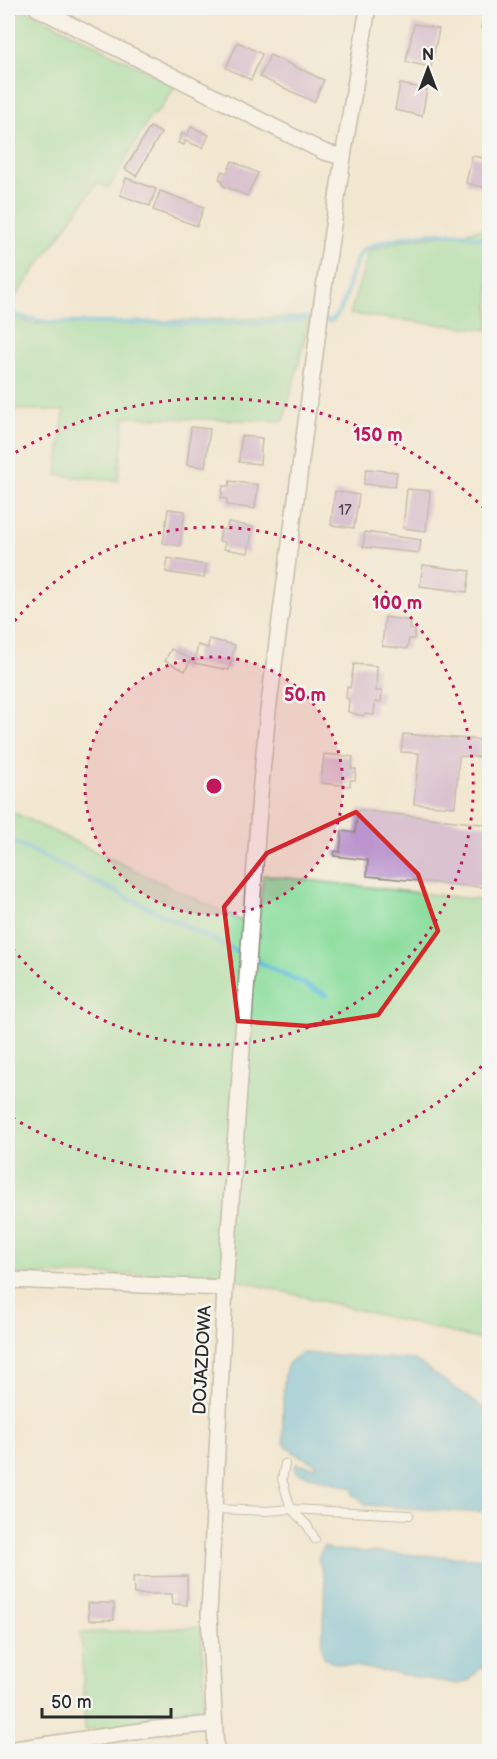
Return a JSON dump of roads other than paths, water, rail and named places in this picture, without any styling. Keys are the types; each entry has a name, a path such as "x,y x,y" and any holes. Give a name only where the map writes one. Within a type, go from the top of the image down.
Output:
{"street":[{"path":"37,8 324,152 343,157"},
{"name":"DOJAZDOWA","path":"216,1752 209,1614 225,1288 268,711 322,301 368,8"},
{"path":"8,1280 225,1288"},
{"path":"8,1750 155,1729 214,1724"}],"lane":[{"path":"285,1464 282,1479 291,1509 307,1525 315,1539"},
{"path":"214,1509 267,1511 291,1509 409,1515"}],"water":[{"path":"302,1353 415,1360 489,1412 490,1509 467,1512 367,1505 353,1494 353,1488 295,1472 296,1464 315,1467 316,1464 291,1450 285,1444 284,1439 283,1408 286,1369 292,1360"},
{"path":"324,1546 332,1550 489,1559 489,1672 482,1666 468,1682 457,1684 331,1662 324,1657 322,1650 325,1579 318,1558"}],"waterway":[{"path":"8,312 15,316 51,323 263,323 302,318 331,321 342,307 360,254 368,248 398,239 438,233 451,233 490,241"},
{"path":"8,839 326,995"}]}
